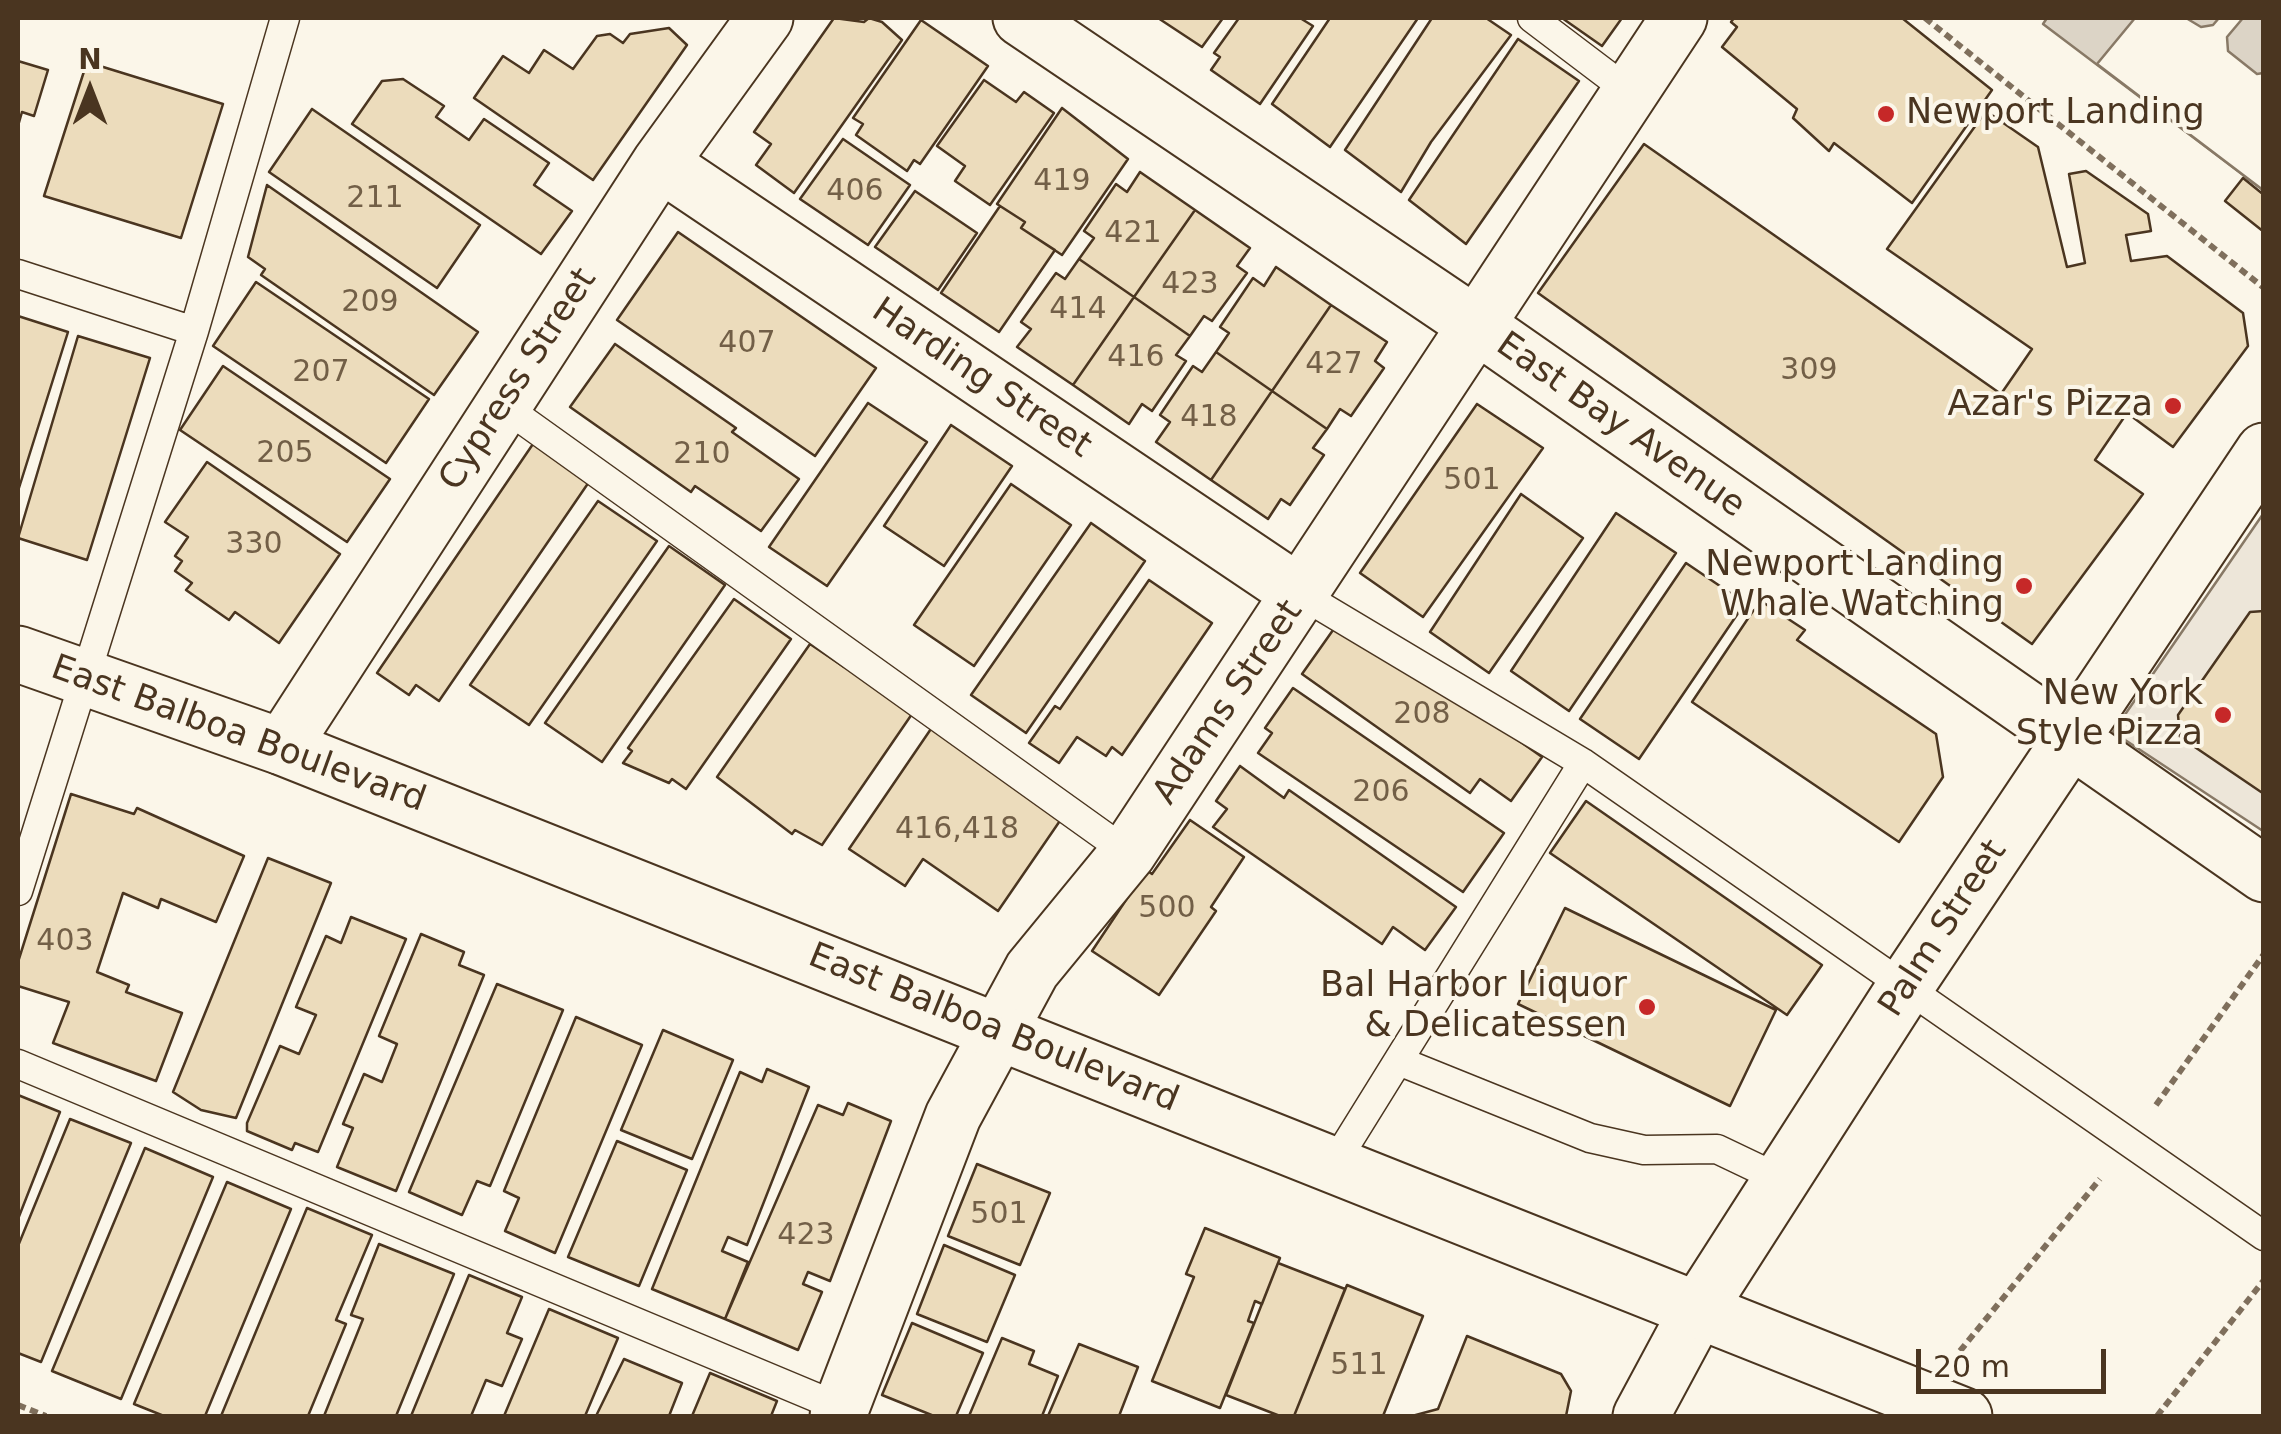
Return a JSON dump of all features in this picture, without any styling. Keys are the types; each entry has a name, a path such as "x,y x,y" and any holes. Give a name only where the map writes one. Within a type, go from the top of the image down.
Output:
{"street":[{"name":"Cypress Street","path":"282,748 660,163 765,18"},
{"name":"East Bay Avenue","path":"1022,18 1479,327 2066,740 2264,874"},
{"name":"Adams Street","path":"847,1414 953,1116 1032,970 1128,853 1479,327 1679,18"},
{"name":"Harding Street","path":"660,163 1302,594"},
{"name":"Palm Street","path":"1641,1416 1699,1308 1903,990 2066,740 2264,451"},
{"name":"East Balboa Boulevard","path":"18,654 282,748 1964,1416"}],"lane":[{"path":"18,891 194,331 285,18"},
{"path":"1532,18 1631,92"},
{"path":"18,274 194,331"},
{"path":"502,405 1128,853"},
{"path":"1302,594 1583,763 1903,990 2264,1236"},
{"path":"1334,1164 1583,763"},
{"path":"1399,1060 1590,1138 1644,1150 1717,1149 1782,1180"},
{"path":"18,1064 847,1414"}],"path":[{"path":"1925,18 2264,288"},
{"path":"2157,1416 2264,1280"},
{"path":"18,1406 46,1416"}],"shaded area":[{"path":"2047,18 2263,18 2263,190 2043,24"},
{"path":"2263,514 2263,831 2113,732"}],"pier":[{"path":"2135,18 2186,18 2201,27 2213,25 2219,18 2243,18 2227,37 2228,51 2257,74 2263,73 2263,190 2097,64"}],"building":[{"path":"834,18 882,22 902,40 794,193 756,165 771,144 754,132"},
{"path":"1158,18 1223,18 1202,47"},
{"path":"1239,18 1300,18 1313,26 1260,104 1211,70 1220,57 1214,53"},
{"path":"1330,18 1418,18 1330,147 1272,104"},
{"path":"1432,18 1486,18 1511,35 1431,142 1401,192 1345,150"},
{"path":"1562,18 1622,18 1602,46"},
{"name":"Newport Landing","path":"1734,18 1902,18 1992,90 1912,203 1834,143 1829,151 1793,118 1797,109 1722,47 1737,27 1731,22"},
{"path":"921,20 988,66 920,164 914,160 907,171 856,135 863,124 853,118"},
{"path":"669,28 687,45 593,180 474,98 503,56 529,73 544,50 573,69 597,36 610,34 623,43 630,34"},
{"path":"1518,39 1579,81 1466,244 1409,200"},
{"path":"18,61 48,70 34,116 22,112 18,126"},
{"path":"87,62 223,104 181,238 44,196"},
{"path":"403,79 444,106 436,117 469,140 484,119 549,163 534,185 572,211 541,254 352,124 382,81"},
{"path":"984,80 1016,102 1024,92 1054,113 990,205 955,181 965,166 937,146"},
{"path":"1062,108 1128,159 1062,255 1021,228 1025,222 997,204"},
{"path":"312,109 480,225 437,288 269,172"},
{"path":"1986,111 2038,147 2067,267 2085,263 2069,174 2086,171 2148,214 2151,231 2126,235 2131,261 2167,256 2243,313 2248,346 2173,447 2127,413 2095,460 2143,494 2032,644 1538,293 1644,144 2001,394 2032,349 1887,249"},
{"path":"843,139 910,185 868,245 800,199"},
{"path":"1140,172 1195,210 1134,297 1079,259 1094,238 1084,231 1116,184 1127,192"},
{"path":"2243,178 2264,195 2264,232 2225,201"},
{"path":"267,185 478,332 434,395 261,275 265,269 248,257"},
{"path":"915,191 977,233 938,290 875,247"},
{"path":"1000,206 1025,222 1021,228 1055,250 999,332 941,293"},
{"path":"1195,210 1250,248 1237,266 1247,273 1212,321 1204,316 1190,336 1134,297"},
{"path":"678,232 876,368 815,456 617,320"},
{"path":"1079,259 1134,297 1073,385 1017,347 1031,329 1021,322 1056,273 1065,279"},
{"path":"1276,267 1331,305 1272,391 1216,352 1229,333 1220,327 1253,278 1264,286"},
{"path":"256,282 429,399 386,463 213,346"},
{"path":"1134,297 1190,336 1176,355 1186,361 1152,411 1142,404 1129,424 1073,385"},
{"path":"1331,305 1387,342 1375,361 1384,368 1351,416 1340,409 1327,429 1272,391"},
{"path":"18,316 68,332 18,491"},
{"path":"78,336 150,358 87,560 18,538"},
{"path":"615,344 736,428 732,432 799,479 761,531 695,486 691,492 570,407"},
{"path":"1216,352 1272,391 1211,480 1156,442 1170,422 1160,415 1193,366 1202,372"},
{"path":"223,366 390,479 347,542 180,430"},
{"path":"1272,391 1327,429 1313,448 1324,455 1290,505 1281,499 1268,519 1211,480"},
{"path":"868,403 927,442 827,586 769,547"},
{"path":"1477,404 1543,448 1423,617 1360,573"},
{"path":"951,425 1012,466 944,566 884,526"},
{"path":"535,441 591,479 439,701 416,685 409,695 377,673"},
{"path":"207,462 340,554 279,643 235,612 229,620 186,590 192,583 175,571 182,561 175,556 188,537 165,522"},
{"path":"1011,484 1071,525 974,666 914,625"},
{"path":"1521,494 1583,538 1489,673 1430,632"},
{"path":"598,501 657,541 529,725 470,685"},
{"path":"1616,513 1676,553 1569,711 1511,671"},
{"path":"1091,523 1145,561 1026,733 971,695"},
{"path":"669,546 725,585 602,762 545,723"},
{"path":"1686,563 1745,603 1639,759 1580,719"},
{"path":"1149,580 1212,623 1122,755 1112,747 1106,756 1077,737 1059,763 1029,743 1055,706 1060,709"},
{"path":"734,599 791,639 686,789 672,779 669,783 623,763 632,751 628,748"},
{"path":"1764,603 1805,630 1797,640 1936,734 1943,777 1899,842 1692,702 1753,611"},
{"path":"2264,611 2264,794 2180,737 2178,715 2250,612"},
{"path":"1338,623 1376,640 1542,757 1511,801 1480,779 1470,793 1302,674"},
{"path":"810,644 844,667 846,662 912,714 822,845 795,830 792,834 717,777"},
{"path":"1293,688 1504,833 1463,892 1258,753 1272,733 1265,728"},
{"path":"935,723 1066,812 998,911 923,859 905,886 849,849"},
{"path":"1240,766 1284,798 1289,790 1456,907 1425,950 1393,927 1382,944 1213,827 1227,809 1216,801"},
{"path":"71,794 134,814 137,808 244,856 216,922 161,899 158,908 123,893 97,972 129,985 126,992 182,1013 156,1081 53,1043 69,1002 18,986 18,962"},
{"path":"1586,801 1822,965 1787,1015 1550,853"},
{"path":"1190,820 1244,857 1211,907 1216,911 1159,995 1092,951 1146,870 1152,874"},
{"path":"268,858 331,883 236,1118 201,1110 173,1092"},
{"name":"Bal Harbor Liquor & Delicatessen","path":"1565,908 1776,1010 1730,1106 1518,1004"},
{"path":"351,917 406,939 318,1152 295,1143 292,1150 247,1131 247,1123 280,1046 299,1054 316,1015 296,1007 326,936 341,943"},
{"path":"421,934 464,952 459,965 484,975 396,1191 337,1167 353,1128 343,1124 364,1074 382,1082 397,1044 379,1036"},
{"path":"497,984 563,1010 490,1186 477,1181 462,1215 409,1192"},
{"path":"576,1017 642,1045 555,1253 505,1231 519,1198 504,1191"},
{"path":"663,1030 733,1060 692,1159 621,1130"},
{"path":"767,1069 809,1087 747,1245 728,1237 722,1251 748,1262 725,1319 652,1289 740,1072 762,1082"},
{"path":"18,1095 60,1112 18,1219"},
{"path":"848,1103 891,1121 830,1281 808,1272 803,1284 822,1292 798,1350 725,1319 818,1105 843,1115"},
{"path":"70,1119 131,1143 41,1362 18,1353 18,1246"},
{"path":"617,1141 687,1170 639,1286 568,1257"},
{"path":"145,1148 213,1177 121,1399 52,1371"},
{"path":"977,1164 1050,1193 1020,1265 948,1236"},
{"path":"227,1182 291,1209 205,1416 164,1416 134,1404"},
{"path":"307,1208 372,1235 336,1320 346,1324 308,1416 221,1416"},
{"path":"1205,1228 1280,1258 1262,1304 1255,1301 1248,1321 1254,1323 1220,1408 1152,1381 1194,1277 1186,1274"},
{"path":"379,1244 454,1274 396,1416 324,1416 363,1319 351,1315"},
{"path":"944,1245 1015,1275 987,1342 917,1314"},
{"path":"1278,1263 1345,1289 1294,1416 1280,1416 1226,1395"},
{"path":"469,1275 522,1297 507,1333 522,1339 502,1386 486,1380 471,1416 411,1416"},
{"path":"1347,1285 1423,1316 1383,1416 1294,1416"},
{"path":"549,1309 618,1338 585,1416 504,1416"},
{"path":"912,1323 983,1353 956,1416 934,1416 882,1395"},
{"path":"1467,1336 1561,1374 1571,1391 1566,1416 1412,1416 1438,1409"},
{"path":"1002,1338 1034,1351 1029,1364 1058,1376 1042,1416 969,1416"},
{"path":"1079,1344 1138,1367 1119,1416 1048,1416"},
{"path":"624,1359 682,1383 669,1416 596,1416"},
{"path":"710,1373 777,1401 771,1416 692,1416"}],"place":[{"name":"Newport Landing","path":"1886,114"},
{"name":"Azar's Pizza","path":"2173,406"},
{"name":"Newport Landing Whale Watching","path":"2024,586"},
{"name":"New York Style Pizza","path":"2223,715"},
{"name":"Bal Harbor Liquor & Delicatessen","path":"1647,1007"}]}
